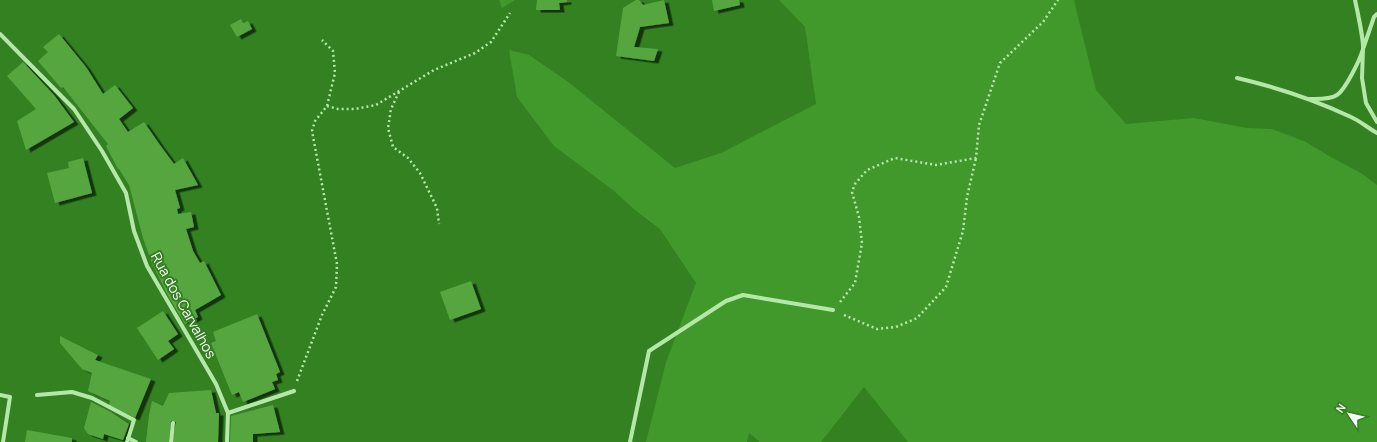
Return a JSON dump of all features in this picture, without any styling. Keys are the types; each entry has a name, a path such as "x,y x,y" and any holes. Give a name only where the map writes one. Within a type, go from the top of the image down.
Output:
{"street":[{"path":"1355,0 1363,48 1362,78 1366,103 1377,122"},
{"path":"1306,99 1336,96 1343,89 1352,74 1374,18 1377,14"},
{"name":"Rua dos Carvalhos","path":"0,34 74,109 102,151 126,193 134,231 147,266 216,384 228,413"},
{"path":"1238,78 1272,86 1306,99 1351,117 1377,133"},
{"path":"630,442 649,350 726,301 743,296 833,310"},
{"path":"227,442 228,413 294,391"},
{"path":"37,395 72,392 92,398 134,420 128,440 136,442"},
{"path":"0,395 10,396 3,442"},
{"path":"171,442 173,423"}],"path":[{"path":"976,158 936,165 895,158 867,170 855,184 852,192 860,217 862,243 855,283 833,310 854,321 877,329 896,327 917,318 946,287 964,231 968,197 976,158 980,126 1000,63 1043,22 1058,0"},
{"path":"327,106 338,109 355,109 376,105 434,70 475,53 491,42 510,13"},
{"path":"294,391 320,322 336,287 337,264 312,131 315,121 327,106 336,73 333,51 322,40"},
{"path":"399,91 390,110 388,128 393,147 408,158 420,174 437,208 439,224"}],"green space":[{"path":"499,0 515,0 502,8"},
{"path":"779,0 1074,0 1096,90 1126,124 1194,118 1247,128 1272,129 1306,142 1361,173 1377,185 1377,442 908,442 864,387 821,442 760,442 749,433 747,442 646,442 666,362 696,283 660,229 636,211 614,191 554,146 517,97 509,50 529,55 567,81 675,168 721,153 816,104 805,27"}],"building":[{"path":"537,0 567,0 567,2 559,3 560,10 536,10"},
{"path":"636,0 639,0 643,5 664,0 669,23 640,27 634,47 658,49 654,61 616,56 623,8"},
{"path":"712,0 739,0 740,5 714,11"},
{"path":"241,19 243,23 248,21 252,29 237,37 230,25"},
{"path":"59,34 86,67 103,94 115,85 133,108 119,119 128,132 144,122 174,164 183,158 198,185 175,190 180,208 177,209 178,214 191,212 194,227 186,229 193,251 200,263 204,261 221,295 195,310 198,317 185,324 167,294 151,261 143,238 129,185 118,169 106,146 108,144 63,87 61,88 38,61 48,52 43,47"},
{"path":"23,62 54,95 74,122 26,150 17,121 36,109 7,76"},
{"path":"83,158 92,193 55,203 47,173 69,168 68,162"},
{"path":"471,281 481,309 450,320 440,292"},
{"path":"163,311 178,334 168,341 174,349 158,360 137,328"},
{"path":"257,314 280,372 276,374 278,380 272,382 275,389 243,402 239,392 232,395 211,343 216,341 213,332"},
{"path":"60,336 98,355 95,360 151,379 135,418 109,405 110,401 88,391 92,373 82,369 60,343"},
{"path":"211,390 216,413 219,413 218,442 172,442 176,422 171,421 169,442 146,442 152,401 163,406 169,393"},
{"path":"91,402 111,412 129,424 123,440 104,434 103,439 88,434 84,428"},
{"path":"273,405 280,432 253,434 253,442 230,442 231,416"},
{"path":"27,430 72,438 72,442 25,442"}]}
